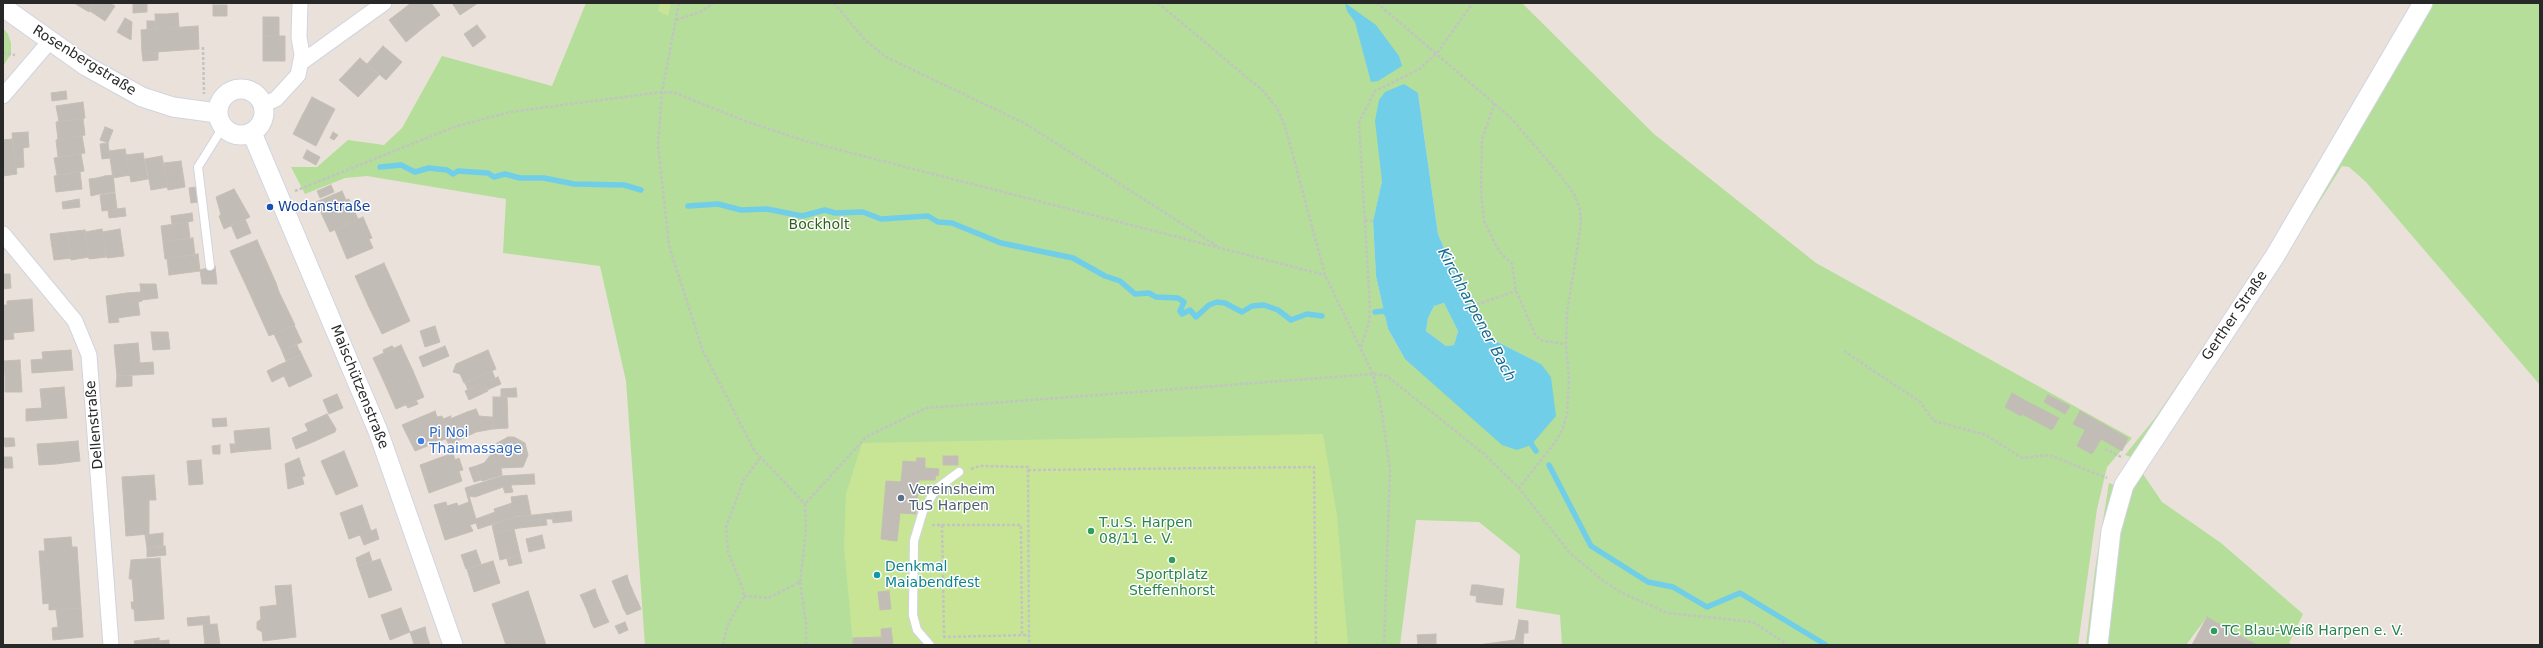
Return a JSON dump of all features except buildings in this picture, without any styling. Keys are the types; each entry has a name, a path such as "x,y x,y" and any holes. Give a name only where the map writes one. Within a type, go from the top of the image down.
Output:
{"street":[{"path":"263,106 276,99 288,89 298,75 302,62 300,3"},
{"path":"302,62 384,3"},
{"name":"Gerther Straße","path":"2098,645 2112,532 2124,485 2275,256 2423,3"},
{"name":"Rosenbergstraße","path":"3,7 86,66 142,97 173,107 215,117"},
{"path":"3,96 50,41"},
{"path":"240,89 254,94 263,106 262,121 252,133 236,135 215,117 221,99 226,94 240,89"},
{"name":"Maischützenstraße","path":"252,133 378,430 453,645"},
{"name":"Dellenstraße","path":"3,234 72,316 89,355 110,645"}],"lane":[{"path":"210,266 198,167 215,117"},
{"path":"930,645 917,630 913,615 912,561 918,525 923,511 936,489 958,472"}],"path":[{"path":"679,3 662,92 658,144 669,246 703,351 754,450 805,504 806,531 800,582 806,623 806,645"},
{"path":"676,20 700,12 714,3"},
{"path":"834,3 865,40 886,57 1026,124 1099,173 1221,248"},
{"path":"1158,3 1264,91 1277,108 1285,126 1325,275 1373,374 1382,414 1390,468 1384,645"},
{"path":"1377,3 1495,103 1543,154 1574,194 1580,209 1581,222 1567,313 1566,344 1569,401 1563,428 1519,488"},
{"path":"1361,347 1369,322 1370,308 1359,122 1374,91 1418,70 1437,53 1473,3"},
{"path":"203,47 215,117"},
{"path":"3,53 15,55"},
{"path":"279,198 454,127 510,112 662,92 675,94 742,120 809,142 1325,275"},
{"path":"1495,103 1482,139 1481,190 1484,221 1499,251 1512,264 1516,291 1536,336 1543,341 1566,344"},
{"path":"1365,220 1373,221"},
{"path":"1472,306 1516,291"},
{"path":"1844,351 1919,401 1934,421 1986,435 2022,458 2049,455 2124,485"},
{"path":"805,504 866,437 926,408 1373,374 1387,376 1439,415 1484,454 1519,488 1569,552 1602,580 1624,594 1668,613 1753,622 1788,645"},
{"path":"2105,449 2119,456"},
{"path":"723,645 727,626 744,596 742,585 728,552 726,527 743,481 760,458"},
{"path":"958,472 980,466 1028,467 1029,645"},
{"path":"1028,470 1314,467 1316,645"},
{"path":"918,525 1021,525 1022,635"},
{"path":"942,525 944,637"},
{"path":"744,596 768,598 800,582"},
{"path":"924,637 1029,635"}],"green space":[{"name":"Bockholt","path":"586,3 1522,3 1654,134 1816,263 2132,438 2107,467 2097,509 2078,645 1562,645 1560,615 1516,608 1520,555 1479,522 1416,520 1400,645 853,638 853,645 645,645 626,381 600,266 503,253 506,199 367,176 345,178 305,194 291,167 317,167 348,140 384,145 402,128 442,56 552,86","holes":["1418,93 1438,234 1464,296 1488,337 1541,364 1405,359 1388,329 1376,276 1373,221 1382,181"]},
{"path":"660,3 671,3 668,16 658,11"},
{"path":"2433,3 2540,3 2540,385 2366,182 2349,167 2342,166 2252,309 2143,474 2162,502 2221,543 2303,614 2289,643 2294,645 2257,645 2207,617 2186,645 2102,645 2113,565 2128,497 2141,470 2339,164"},
{"path":"3,28 8,34 11,43 11,54 3,66"},
{"path":"2247,282 2131,457 2125,455 2155,418"},
{"path":"1444,303 1458,331 1454,345 1446,346 1426,331 1428,318 1434,306"},
{"name":"T.u.S. Harpen 08/11 e. V.","path":"1323,434 1337,515 1348,645 853,645 844,547 846,494 862,443"},
{"path":"2109,483 2114,485 2108,505 2098,574 2091,645 2086,645 2095,570"}],"water":[{"path":"1345,3 1376,25 1399,56 1402,66 1378,81 1371,82 1355,22 1347,11"},
{"path":"1404,84 1418,93 1438,234 1464,296 1488,337 1541,364 1551,377 1556,416 1531,445 1517,450 1502,445 1405,359 1388,329 1376,276 1373,221 1382,181 1375,121 1379,100 1385,92","holes":["1444,303 1458,331 1454,345 1446,346 1426,331 1428,318 1434,306"]}],"waterway":[{"path":"380,167 401,165 415,172 429,168 447,170 453,174 458,171 488,173 494,177 505,174 520,178 544,178 574,184 624,185 641,190"},
{"path":"688,206 718,204 741,210 767,209 802,216 825,210 835,213 863,212 881,219 928,216 938,222 952,223 1001,243 1073,258 1105,276 1120,281 1135,294 1149,293 1156,297 1178,298 1184,302 1180,311 1182,314 1190,310 1196,317 1209,305 1217,302 1225,303 1242,312 1252,306 1264,305 1278,310 1291,320 1307,314 1322,316"},
{"path":"1375,312 1384,311 1389,316"},
{"name":"Kirchharpener Bach","path":"1528,439 1536,451"},
{"name":"Kirchharpener Bach","path":"1549,465 1591,546 1648,582 1673,587 1707,607 1740,593 1826,645"}],"place":[{"name":"Wodanstraße","path":"270,207"},
{"name":"Pi Noi Thaimassage","path":"421,441"},
{"name":"Vereinsheim TuS Harpen","path":"901,498"},
{"name":"T.u.S. Harpen 08/11 e. V.","path":"1091,531"},
{"name":"Sportplatz Steffenhorst","path":"1172,560"},
{"name":"Denkmal Maiabendfest","path":"877,575"},
{"name":"TC Blau-Weiß Harpen e. V.","path":"2214,631"}]}
